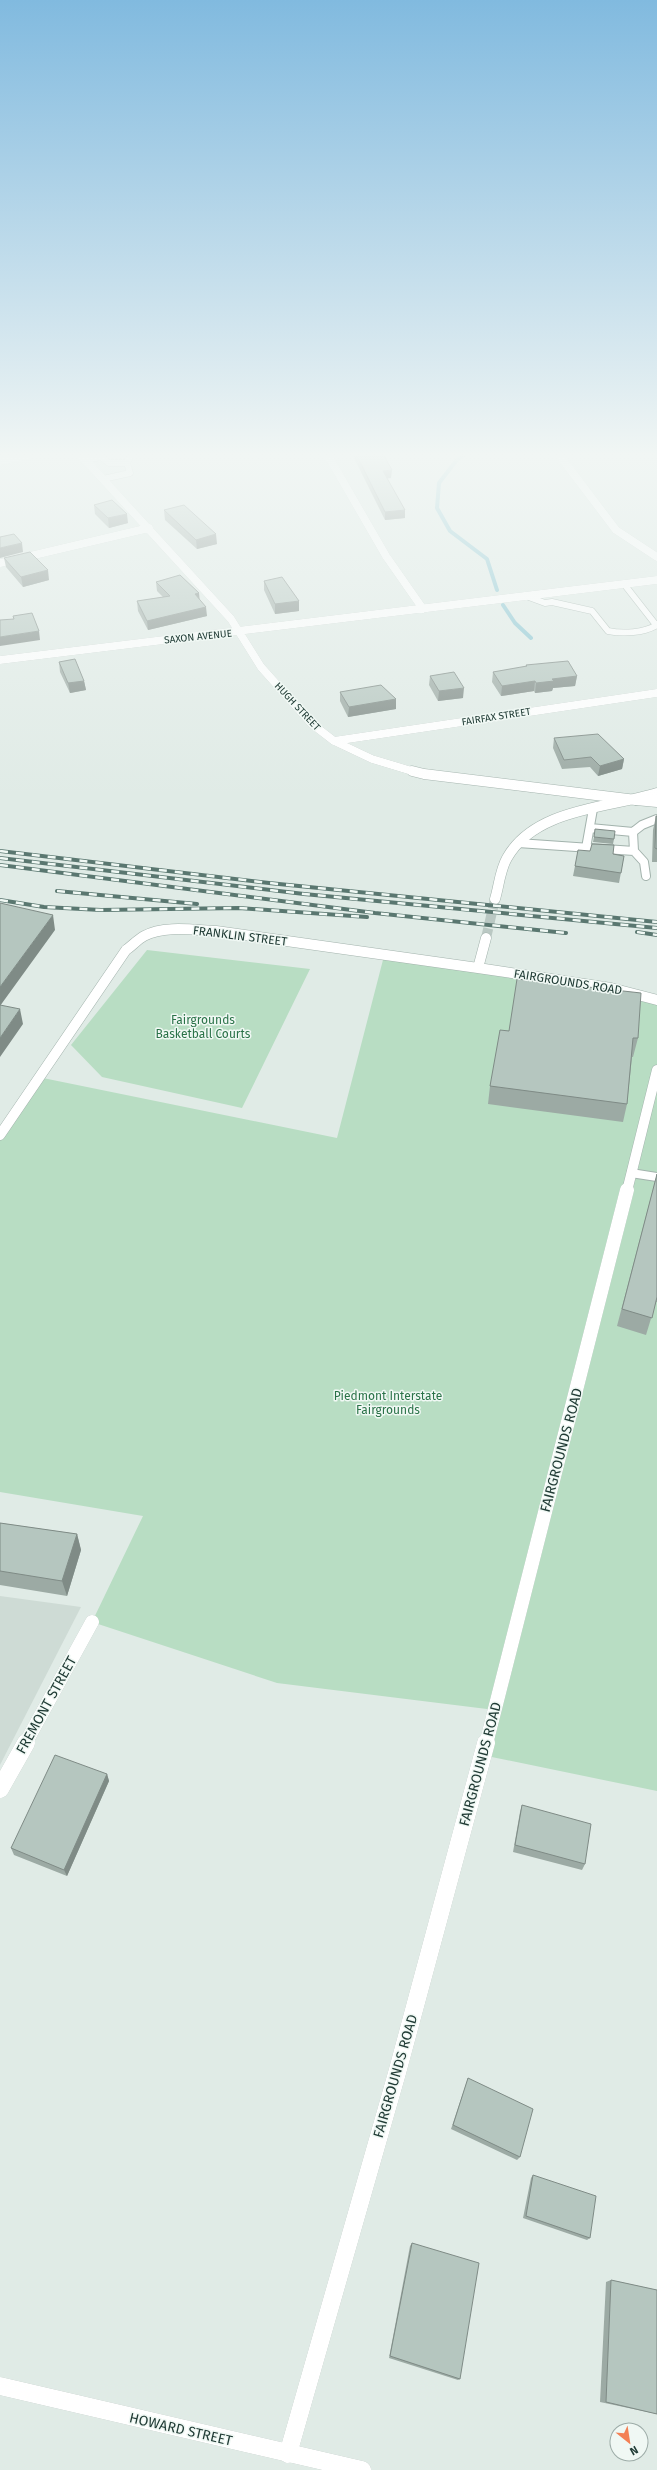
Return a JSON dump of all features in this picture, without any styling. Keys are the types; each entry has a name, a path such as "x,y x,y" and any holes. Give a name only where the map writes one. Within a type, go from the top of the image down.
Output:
{"street":[{"name":"HUGH STREET","path":"184,567 231,619 262,667 312,724 334,741 372,759 424,774 657,802"},
{"path":"394,567 423,609"},
{"name":"SAXON AVENUE","path":"0,660 657,580"},
{"name":"FAIRFAX STREET","path":"334,741 657,693"},
{"path":"495,899 507,857 518,843 547,824 593,809 636,800 657,793"},
{"name":"FRANKLIN STREET","path":"0,1135 126,950 144,936 156,932 185,929 216,931 478,968"},
{"path":"478,968 486,938"},
{"name":"FAIRGROUNDS ROAD","path":"478,968 611,988 643,995 657,1000"},
{"name":"FAIRGROUNDS ROAD","path":"288,2454 396,2073 495,1710 657,1070"},
{"name":"FREMONT STREET","path":"0,1789 92,1622"},
{"name":"HOWARD STREET","path":"0,2386 362,2470"}],"lane":[{"path":"526,596 545,603 552,602 592,611 608,631 618,633 650,629 657,625 624,584"},
{"path":"586,848 593,809"},
{"path":"590,828 633,832 642,825 657,819"},
{"path":"633,832 634,851"},
{"path":"518,843 634,851 643,857 646,868 646,876"},
{"path":"631,1172 657,1177"}],"shaded area":[{"path":"0,1596 81,1607 0,1765"}],"green space":[{"name":"Fairgrounds Basketball Courts","path":"147,950 310,969 242,1108 102,1077 71,1045"},
{"name":"Piedmont Interstate Fairgrounds","path":"384,956 657,998 657,1791 482,1755 495,1710 277,1683 92,1622 143,1516 0,1492 0,1135 38,1077 337,1138"}],"building":[{"path":"12,567 45,567 48,570 21,577"},
{"path":"180,575 199,593 195,594 206,607 147,621 137,601 170,596 156,582"},
{"path":"282,577 299,601 275,604 264,581"},
{"path":"32,613 39,631 0,637 0,620 14,619 13,616"},
{"path":"75,659 84,681 68,683 59,662"},
{"path":"568,661 577,676 552,679 554,681 536,683 535,681 502,686 493,672 527,666 526,665"},
{"path":"454,672 464,688 439,691 430,676"},
{"path":"381,685 396,699 349,707 340,692"},
{"path":"598,734 624,759 600,766 591,757 564,760 554,738"},
{"path":"657,816 657,849 655,848"},
{"path":"595,829 615,831 614,839 594,837"},
{"path":"592,844 614,845 613,854 624,856 621,873 575,866 578,850 590,851"},
{"path":"0,903 53,915 0,987"},
{"path":"517,979 641,993 638,1038 633,1038 627,1104 490,1086 500,1030 509,1031"},
{"path":"0,1005 20,1009 0,1038"},
{"path":"657,1174 657,1297 652,1318 622,1309"},
{"path":"0,1523 77,1534 62,1581 0,1571"},
{"path":"55,1755 107,1774 64,1870 11,1848"},
{"path":"522,1805 591,1824 585,1864 515,1845"},
{"path":"468,2078 533,2109 520,2157 453,2125"},
{"path":"533,2175 596,2196 590,2238 526,2216"},
{"path":"412,2243 479,2263 460,2379 390,2356"},
{"path":"611,2280 657,2290 657,2414 606,2402"}],"waterway":[{"path":"490,567 497,590"},
{"path":"503,605 515,623 531,638"}],"tunnel":[{"path":"486,938 495,899"}],"railway":[{"path":"0,851 269,883 657,922"},
{"path":"0,858 304,894 657,928"},
{"path":"0,865 375,913 566,933"},
{"path":"57,891 197,904"},
{"path":"0,900 44,907 101,910 239,908 367,917"},
{"path":"637,932 657,935"}]}
